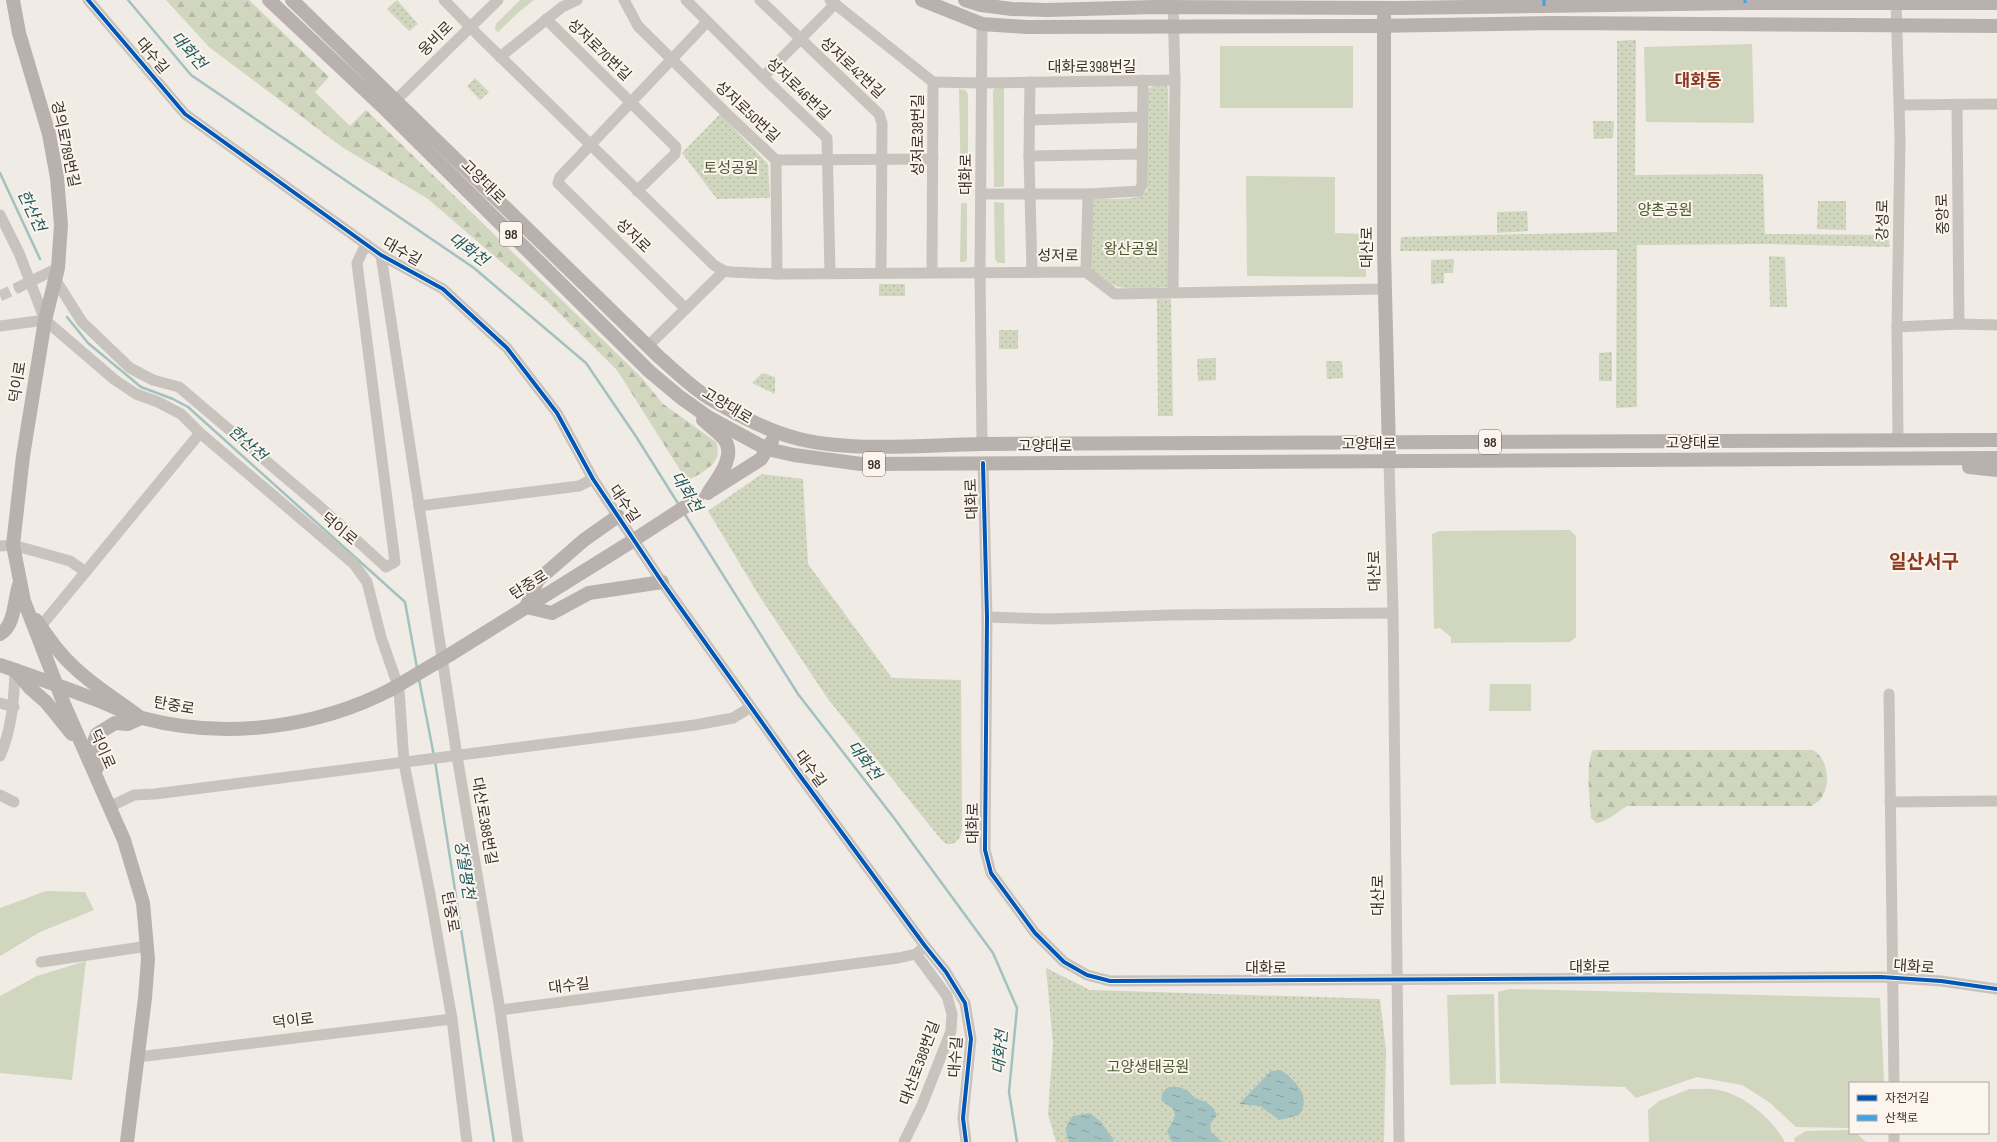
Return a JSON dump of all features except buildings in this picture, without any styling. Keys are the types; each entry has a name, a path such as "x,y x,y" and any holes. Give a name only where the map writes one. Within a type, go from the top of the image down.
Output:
{"main road":[{"name":"경의로789번길","path":"13,0 19,33 48,134 57,178 61,225 57,273 45,320"},
{"name":"고양대로","path":"269,0 385,109 649,371 680,397 708,417 767,449 794,455 860,464 1997,458"},
{"name":"고양대로","path":"292,0 648,346 708,398 744,417 778,432 816,442 861,446 982,444 1990,440"},
{"path":"922,0 982,24 1026,27 1174,28 1552,23 1997,26"},
{"path":"965,0 981,5 1012,9 1173,4 1745,2 1997,3"},
{"name":"대산로","path":"1384,4 1384,290 1389,461"},
{"name":"덕이로","path":"45,320 7,545 20,583 24,602 56,684 124,840 143,903 148,946 145,998 127,1142"},
{"path":"680,397 724,440 727,446 727,461 702,496"},
{"path":"702,496 761,459 778,432"},
{"path":"1990,440 1997,433"},
{"path":"1958,458 1968,467 1997,470"},
{"name":"탄중로","path":"0,665 56,684 142,718 192,728 251,728 299,723 341,712 396,689 702,496"},
{"path":"618,516 584,540 538,580 526,607 552,613 589,593 662,582"},
{"path":"0,634 4,632 13,617 15,599 20,583"},
{"path":"24,602 54,646 74,667 94,684 142,718"},
{"path":"15,670 30,688 46,702 84,749"},
{"path":"98,781 97,758 94,742 97,734 115,723 128,724 142,718"}],"street":[{"name":"대수길","path":"88,0 185,114 381,255 443,289 507,348 557,413 593,480 662,582 925,946 946,972 965,1003 971,1039 963,1118 966,1142"},
{"path":"444,0 469,27 590,144 636,191 714,265 724,271 648,346"},
{"name":"웅비로","path":"396,100 498,0"},
{"path":"500,57 562,7 577,0"},
{"name":"성저로50번길","path":"624,0 638,26 776,160 777,274"},
{"name":"성저로46번길","path":"686,0 763,78 827,138 830,273"},
{"name":"성저로42번길","path":"760,0 879,114 882,123 882,272"},
{"path":"763,78 832,2"},
{"name":"성저로38번길","path":"832,2 933,82 932,271"},
{"name":"강성로","path":"1897,2 1896,25 1900,104 1897,326 1898,440"},
{"path":"1173,4 1175,80 1174,292"},
{"name":"성저로70번길","path":"546,19 676,147 675,154 636,191"},
{"name":"성저로70번길","path":"590,144 707,22"},
{"name":"대화로","path":"982,24 980,83 982,444"},
{"path":"1143,80 1175,80"},
{"name":"대화로398번길","path":"933,82 980,83 1143,80 1142,185 1138,191 1088,194 981,194"},
{"name":"대화로398번길","path":"1030,82 1029,156 1032,271"},
{"path":"1900,104 1997,104"},
{"name":"중앙로","path":"1956,104 1959,324"},
{"path":"1029,120 1142,117"},
{"name":"성저로","path":"590,144 560,177 558,183 686,309"},
{"path":"1029,156 1142,154"},
{"path":"776,160 933,159"},
{"path":"1086,272 1088,194"},
{"name":"덕이로","path":"2,222 19,253 45,320 115,380 136,394 158,402 181,414 200,433 354,564 367,582 396,689"},
{"path":"19,287 57,273 82,322 130,368 153,380 179,386 318,505 386,567 395,562 357,263 366,244"},
{"name":"대수길","path":"381,255 419,506 579,486 593,480"},
{"name":"성저로","path":"724,271 777,274 932,271 1086,272 1115,294 1384,290"},
{"path":"0,326 45,320"},
{"path":"1897,326 1959,324 1997,325"},
{"path":"41,626 200,433"},
{"name":"대산로","path":"1389,461 1393,613 1398,1142"},
{"name":"대화로","path":"983,463 987,617 985,850 991,874 1035,933 1064,962 1087,975 1110,981 1893,978 1941,981 1997,989"},
{"name":"대산로388번길","path":"419,506 454,756 500,1010 518,1142"},
{"path":"7,545 70,561 86,572"},
{"path":"987,617 1048,619 1169,614 1393,613"},
{"path":"0,756 14,707 15,670"},
{"name":"탄중로","path":"396,689 452,1019 467,1142"},
{"path":"1889,694 1894,1082"},
{"path":"0,703 14,707"},
{"path":"109,806 134,795 155,794 695,725 733,718 751,707"},
{"path":"0,795 14,802"},
{"path":"1890,802 1997,801"},
{"path":"41,962 148,946"},
{"name":"대수길","path":"500,1010 735,981 898,958 916,954 925,946"},
{"name":"대산로388번길","path":"904,1142 922,1105 951,1031 952,1014 947,996 916,954"},
{"name":"덕이로","path":"138,1057 452,1019"}],"green space":[{"path":"166,0 249,0 329,77 315,92 350,126 366,110 641,377 662,403 716,442 718,450 715,462 705,471 687,481 617,370 548,302 428,199 342,147 209,47"},
{"path":"397,0 418,24 409,31 387,9"},
{"path":"520,0 534,0 498,32 495,30 496,24"},
{"name":"양촌공원","path":"1636,40 1635,175 1763,174 1765,234 1888,235 1890,247 1765,244 1637,245 1637,407 1616,408 1617,250 1400,251 1401,237 1617,232 1617,41"},
{"path":"1752,44 1754,123 1646,122 1644,47"},
{"path":"1220,46 1353,46 1353,108 1220,108"},
{"path":"475,78 489,92 480,100 467,86"},
{"name":"왕산공원","path":"1154,85 1166,85 1168,88 1172,281 1168,287 1142,289 1125,288 1110,283 1091,268 1092,198 1122,199 1138,197 1147,190 1147,92 1148,89"},
{"path":"995,88 1004,88 1004,187 994,187 993,91"},
{"path":"959,89 965,90 968,94 968,192 961,193"},
{"name":"토성공원","path":"720,114 768,164 770,198 717,199 682,153"},
{"path":"1593,121 1614,121 1613,138 1594,139"},
{"path":"1246,176 1335,177 1335,233 1366,234 1366,277 1247,276"},
{"path":"1818,201 1846,201 1846,230 1817,229"},
{"path":"994,202 1004,203 1005,263 998,263 995,259"},
{"path":"961,203 967,203 967,260 964,262 960,262"},
{"path":"1527,211 1528,231 1497,233 1497,212"},
{"path":"1769,256 1785,257 1787,307 1770,307"},
{"path":"1454,259 1453,273 1444,273 1444,283 1431,284 1431,260"},
{"path":"879,284 905,284 905,296 879,296"},
{"path":"1157,299 1171,299 1173,416 1158,416"},
{"path":"999,330 1018,330 1018,349 999,349"},
{"path":"1612,352 1612,381 1599,381 1599,353"},
{"path":"1216,358 1216,380 1198,381 1197,359"},
{"path":"1326,361 1342,361 1343,378 1327,379"},
{"path":"762,373 775,377 775,394 752,383"},
{"path":"762,474 803,479 808,564 892,678 961,680 962,831 959,839 953,844 946,844 939,837 828,699 760,597 708,511"},
{"path":"1570,530 1576,536 1576,637 1570,642 1451,643 1451,637 1440,628 1434,629 1432,534 1439,531"},
{"path":"1490,684 1531,684 1531,711 1489,711"},
{"path":"1593,750 1813,750 1822,758 1826,770 1827,783 1822,797 1812,806 1627,806 1608,819 1596,823 1591,818 1589,783 1589,765"},
{"path":"46,891 85,892 94,910 40,932 0,956 0,908"},
{"path":"86,961 72,1080 0,1073 0,996 37,976"},
{"name":"고양생태공원","path":"1046,968 1090,990 1380,999 1386,1051 1384,1142 1056,1142 1048,1114 1053,1043"},
{"path":"1510,989 1880,998 1884,1082 1849,1082 1849,1128 1796,1127 1769,1102 1742,1085 1697,1077 1636,1098 1625,1087 1500,1083 1498,992"},
{"path":"1494,994 1496,1084 1450,1085 1447,995"},
{"path":"1690,1089 1715,1089 1738,1097 1757,1109 1773,1125 1785,1142 1649,1142 1648,1110 1659,1101"},
{"path":"1849,1130 1849,1134 1857,1134 1866,1142 1795,1142 1794,1138 1806,1131"}],"water":[{"path":"1281,1070 1297,1084 1303,1096 1303,1108 1299,1115 1279,1120 1260,1106 1239,1104 1271,1071"},
{"path":"1169,1087 1179,1087 1188,1091 1195,1098 1206,1102 1213,1108 1217,1115 1211,1123 1210,1131 1222,1142 1172,1142 1167,1131 1175,1117 1174,1110 1162,1101 1162,1093"},
{"path":"1090,1113 1101,1122 1113,1139 1113,1142 1069,1142 1066,1134 1066,1128 1073,1116"}],"waterway":[{"name":"대화천","path":"128,0 191,75 474,268 586,363 637,438 679,505"},
{"name":"한산천","path":"0,173 40,259"},
{"name":"한산천","path":"67,317 88,343 141,387 173,399 188,407 405,602 417,668"},
{"name":"대화천","path":"684,513 798,694 894,818 993,953 1017,1008 1009,1092 1017,1142"},
{"name":"장월평천","path":"419,679 434,756"},
{"name":"장월평천","path":"435,761 494,1142"}],"tunnel":[{"path":"0,296 19,287"}],"marked path":[{"path":"1544,0 1544,6"}],"cycle path":[{"path":"88,0 185,114 381,255 443,289 507,348 557,413 593,479 662,582 798,773 925,946 946,972 965,1003 971,1039 963,1118 966,1142"},
{"path":"983,463 987,617 985,850 991,873 1035,933 1064,962 1087,975 1110,981 1881,977 1941,981 1997,989"}],"district":[{"name":"대화동","path":"1698,81"},
{"name":"일산서구","path":"1924,562"}]}
